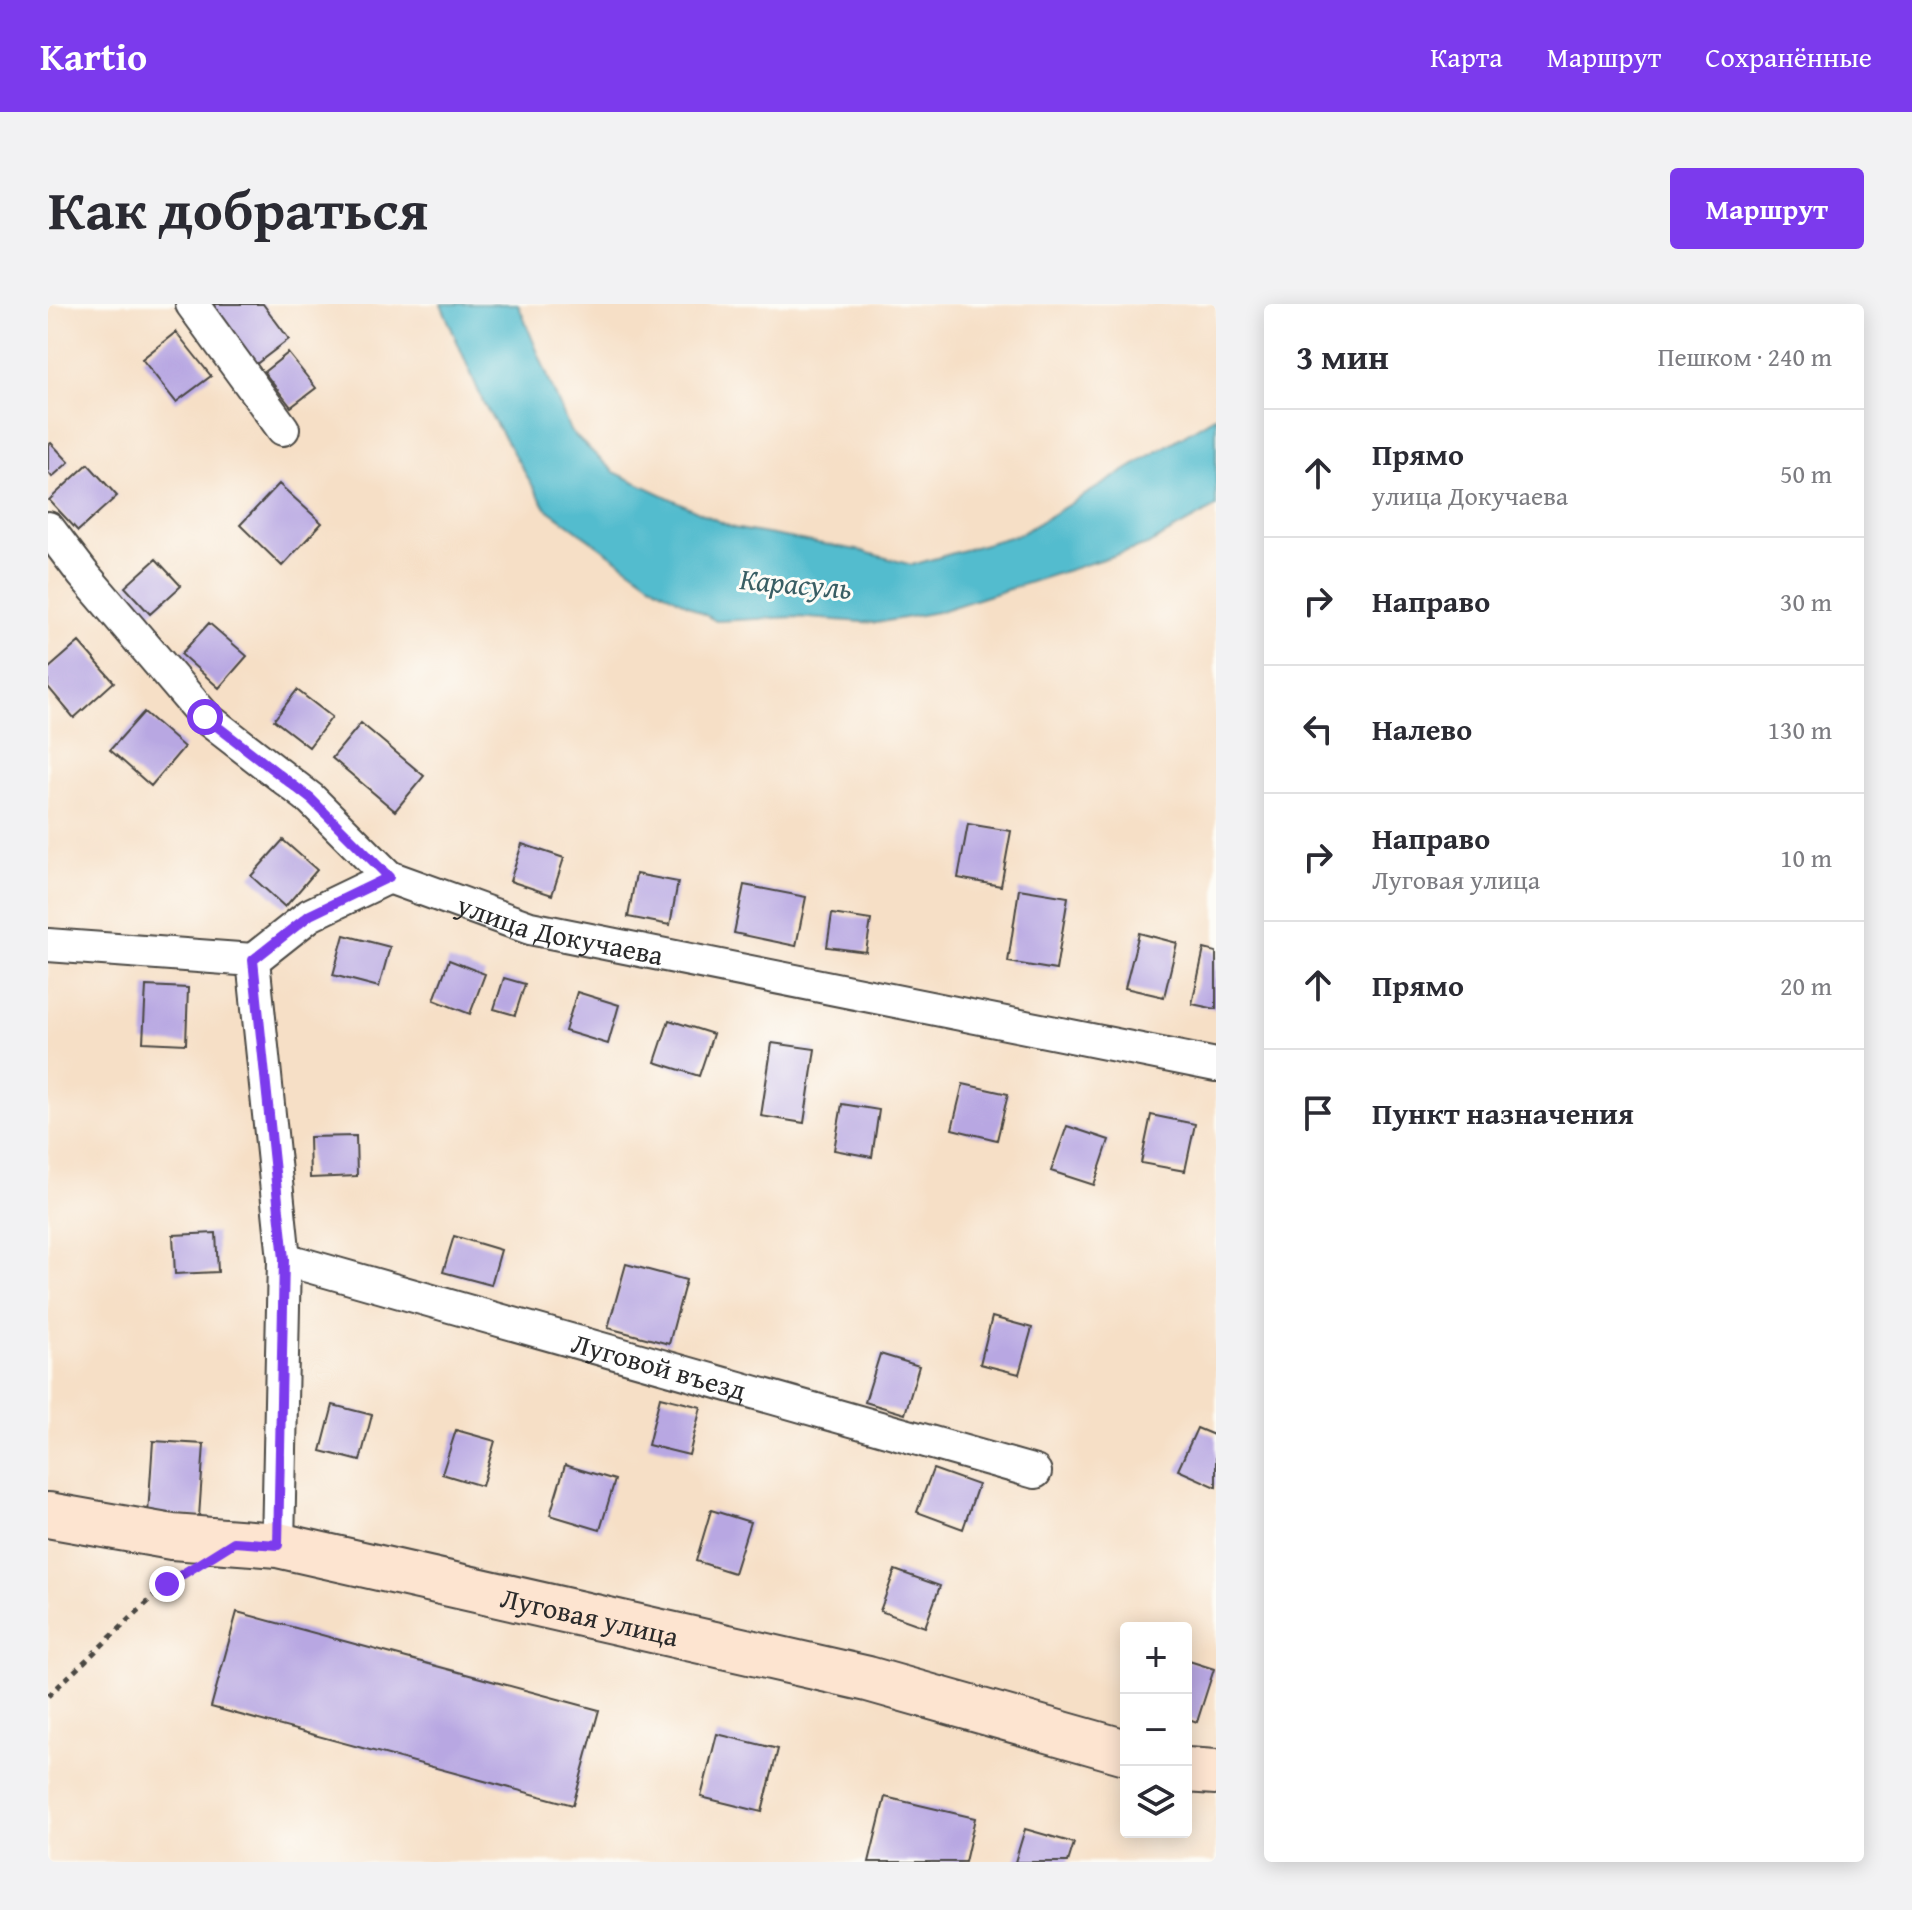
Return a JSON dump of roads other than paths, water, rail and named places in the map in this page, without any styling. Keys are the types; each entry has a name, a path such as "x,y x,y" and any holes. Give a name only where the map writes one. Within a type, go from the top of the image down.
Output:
{"main road":[{"name":"Луговая улица","path":"48,1515 172,1537 278,1545 868,1679 1120,1750"},
{"path":"1192,1770 1216,1772"}],"street":[{"path":"192,304 283,429"},
{"name":"улица Докучаева","path":"48,528 83,574 205,717 311,799 389,877 530,928 1216,1065"},
{"path":"48,945 253,960 310,915 389,877"},
{"path":"253,960 284,1259 278,1545"},
{"name":"Луговой въезд","path":"284,1259 1035,1472"}],"water":[{"name":"Карасуль","path":"441,304 518,304 570,431 614,472 733,528 857,550 912,565 1020,534 1216,416 1216,507 1147,545 937,612 876,623 795,617 716,621 656,587 546,508 484,404"}]}
